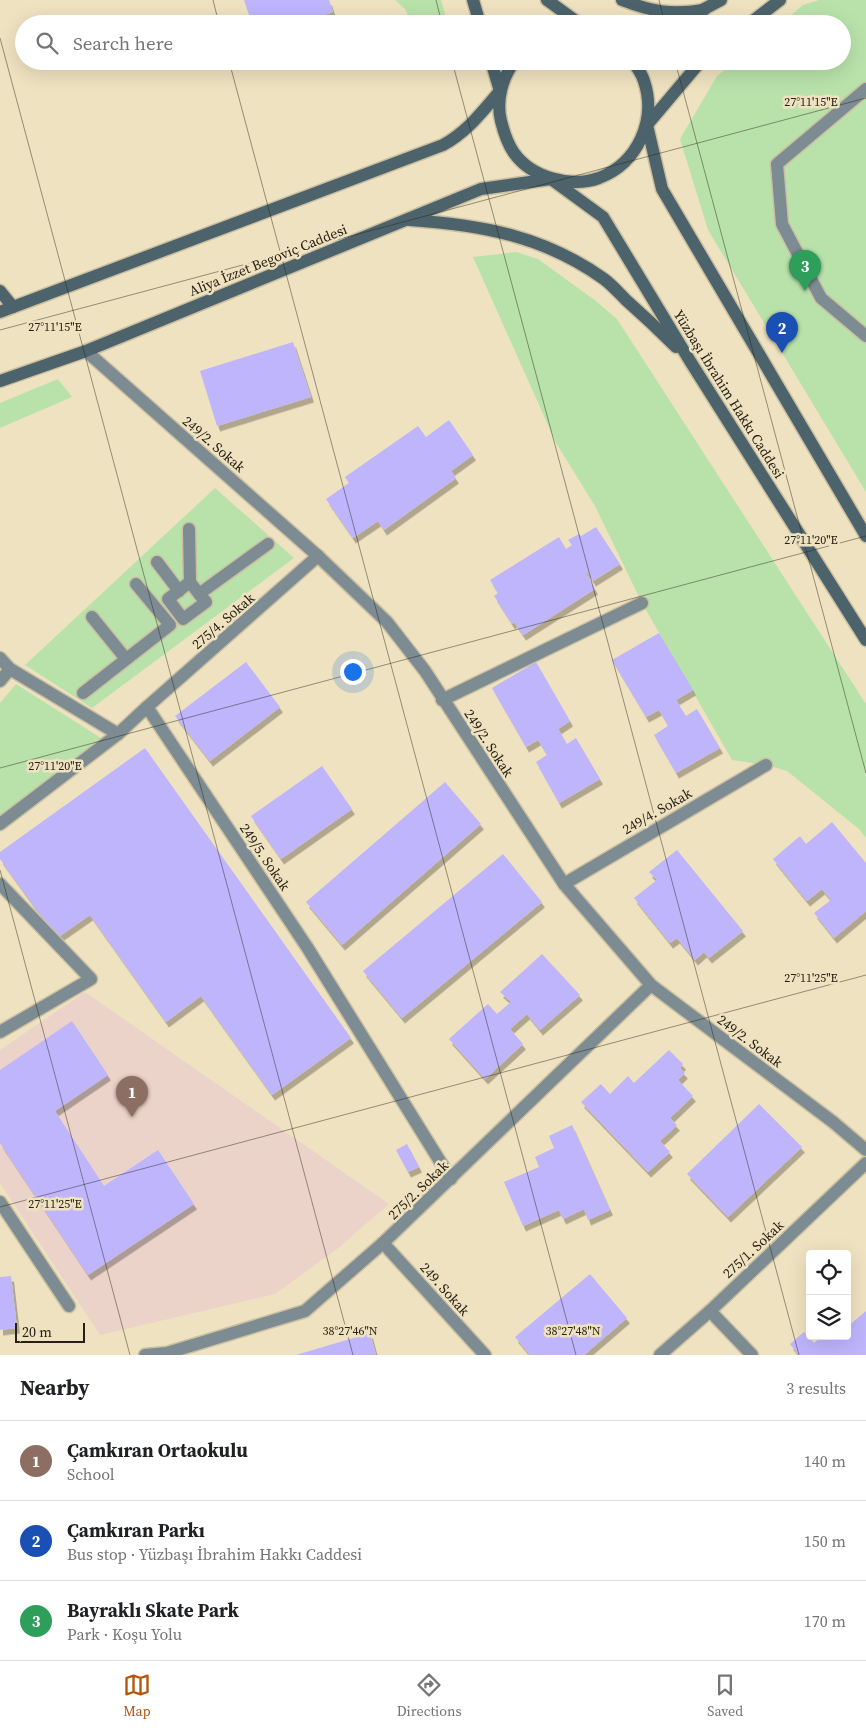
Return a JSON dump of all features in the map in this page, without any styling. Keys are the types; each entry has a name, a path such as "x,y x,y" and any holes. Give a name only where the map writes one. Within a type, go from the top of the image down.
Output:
{"main road":[{"path":"473,0 477,15"},
{"path":"547,0 568,15"},
{"path":"622,0 661,12 680,13 704,10"},
{"path":"694,15 721,0"},
{"path":"761,15 780,0"},
{"path":"494,70 500,92 499,114 504,135 515,154 531,169 551,179 575,182 599,178 621,166 637,148 647,125 693,70"},
{"path":"0,312 456,138 468,128 500,92 509,70"},
{"path":"638,70 644,81 648,103 647,125 662,189 866,536"},
{"name":"Aliya İzzet Begoviç Caddesi","path":"0,381 86,351 481,189 551,179"},
{"name":"Yüzbaşı İbrahim Hakkı Caddesi","path":"551,179 603,217 690,361 866,640"},
{"path":"408,220 451,223 496,230 525,238 555,250 606,280 690,361"},
{"path":"0,291 13,307"}],"street":[{"path":"866,89 777,164 782,224 821,298 866,336"},
{"name":"249/2. Sokak","path":"86,351 318,556 387,622 425,671 442,700 564,884 651,985 833,1122 866,1150"},
{"path":"189,529 190,582 206,602 199,613 183,619 168,599 190,582"},
{"path":"199,594 268,544"},
{"name":"275/4. Sokak","path":"147,707 318,556"},
{"path":"157,562 179,590"},
{"path":"83,693 126,659 143,652 170,625 136,584"},
{"path":"442,700 642,603"},
{"path":"165,619 176,611"},
{"path":"92,617 126,659"},
{"path":"0,658 10,669 118,734"},
{"path":"0,680 10,669"},
{"path":"0,824 118,734 147,707"},
{"name":"249/5. Sokak","path":"147,707 307,946 451,1179"},
{"name":"249/4. Sokak","path":"564,884 766,765"},
{"path":"0,884 91,978 0,1032"},
{"name":"275/2. Sokak","path":"144,1355 166,1354 305,1311 383,1243 451,1179 651,985"},
{"name":"275/1. Sokak","path":"660,1355 710,1311 866,1163"},
{"path":"0,1202 68,1306"},
{"name":"249. Sokak","path":"383,1243 485,1355"},
{"path":"710,1311 752,1355"}],"shaded area":[{"path":"85,992 389,1204 337,1249 275,1294 100,1335 0,1183 0,1050"}],"green space":[{"path":"395,0 441,0 445,15 408,15 405,9"},
{"path":"819,0 866,0 866,492 708,230 680,139 717,76 724,70 851,70 851,15 791,15 803,5"},
{"path":"516,252 538,259 596,301 617,319 866,704 866,838 859,829 787,771 766,765 732,760 642,603 595,506 556,443 473,257"},
{"path":"58,379 72,397 0,428 0,403"},
{"path":"215,488 294,558 92,708 25,665"},
{"path":"16,684 101,738 0,822 0,703"}],"building":[{"path":"244,0 329,0 333,12 324,15 249,15"},
{"path":"293,342 311,397 217,426 200,371"},
{"path":"449,420 473,455 451,471 456,478 384,530 378,521 353,538 326,499 349,483 345,477 418,426 426,437"},
{"path":"596,527 620,564 593,581 587,572 595,589 523,635 514,622 512,624 494,596 498,593 490,580 559,537 566,549 572,545 568,540 579,534 581,536"},
{"path":"659,633 693,690 676,700 686,716 697,709 720,748 676,773 654,735 668,726 659,710 646,717 612,660"},
{"path":"246,662 280,707 210,761 175,716"},
{"path":"536,662 570,721 558,729 567,744 576,738 600,779 559,803 536,762 547,755 538,740 526,747 492,688"},
{"path":"145,748 351,1038 272,1095 201,996 166,1022 90,915 57,938 0,859 0,852"},
{"path":"322,766 352,809 281,859 251,816"},
{"path":"445,782 481,824 342,945 306,902"},
{"path":"832,822 866,863 866,911 834,938 814,913 831,900 822,889 807,901 773,859 800,836 806,844"},
{"path":"677,850 743,931 709,958 704,952 695,960 677,938 670,943 634,898 657,880 649,872"},
{"path":"503,854 542,902 402,1018 363,971"},
{"path":"542,954 580,995 540,1030 527,1014 510,1029 523,1044 485,1079 449,1039 488,1004 497,1014 511,1002 500,992"},
{"path":"72,1021 108,1075 55,1111 104,1186 158,1150 194,1204 88,1275 0,1143 0,1070"},
{"path":"669,1050 683,1064 680,1068 685,1073 678,1080 693,1096 670,1118 677,1125 660,1141 670,1152 648,1172 581,1102 601,1084 610,1094 628,1076 634,1083"},
{"path":"759,1104 802,1147 728,1217 687,1174"},
{"path":"572,1125 610,1210 588,1220 584,1209 563,1219 559,1210 523,1226 504,1182 539,1167 535,1157 554,1148 549,1136"},
{"path":"407,1144 419,1167 408,1172 396,1150"},
{"path":"590,1274 627,1318 584,1355 530,1355 515,1337"},
{"path":"11,1276 17,1328 0,1330 0,1277"},
{"path":"866,1311 866,1355 799,1355 790,1344 804,1332 806,1340 811,1340 814,1343 817,1340 851,1340 851,1324"},
{"path":"370,1333 376,1355 296,1355"}],"place":[{"name":"Bayraklı Skate Park","path":"805,291"},
{"name":"Çamkıran Parkı","path":"782,353"},
{"name":"Çamkıran Ortaokulu","path":"132,1117"}]}
